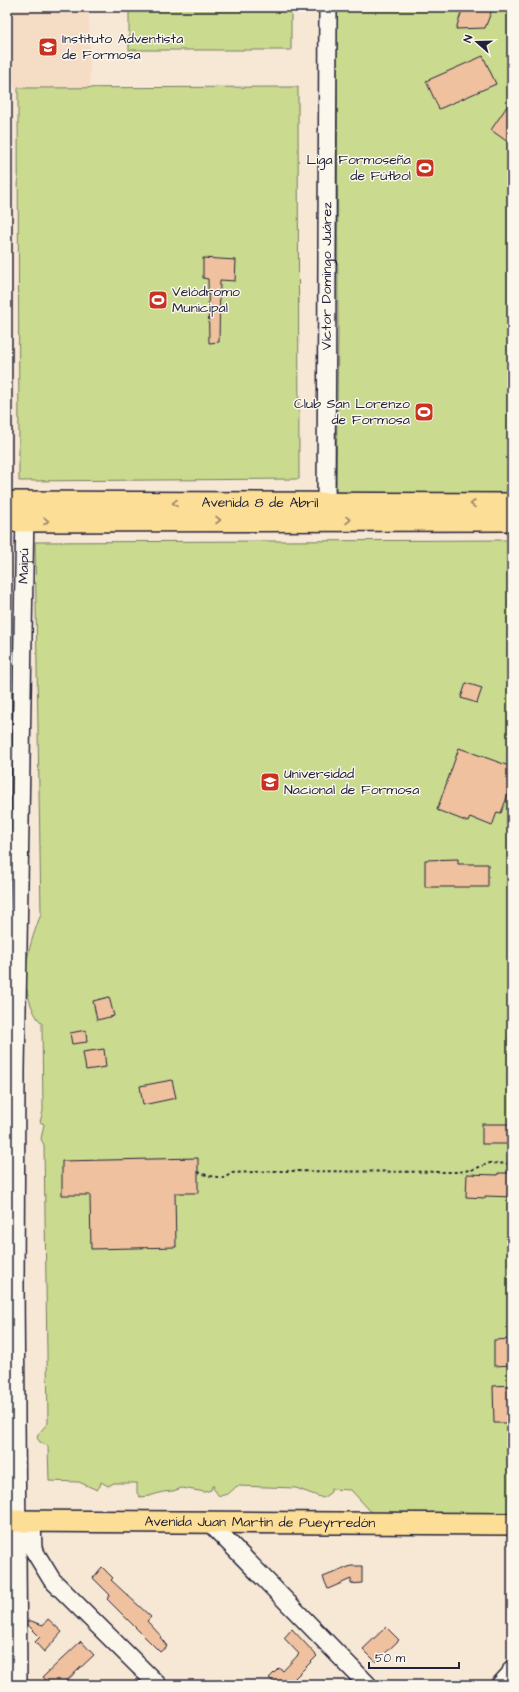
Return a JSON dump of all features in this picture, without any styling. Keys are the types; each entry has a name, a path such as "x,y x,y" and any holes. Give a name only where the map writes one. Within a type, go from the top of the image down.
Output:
{"main road":[{"name":"Avenida 8 de Abril","path":"16,512 327,512 512,504"},
{"name":"Avenida 8 de Abril","path":"327,512 512,520"},
{"name":"Avenida Juan Martin de Pueyrredón","path":"18,1521 512,1524"}],"street":[{"name":"Víctor Domingo Juárez","path":"327,512 328,7"},
{"name":"Maipú","path":"16,512 11,1070 11,1286 18,1521 18,1685"},
{"path":"18,1521 52,1580 158,1685"},
{"path":"209,1522 368,1685"},
{"path":"500,1685 510,1674 512,1669"}],"path":[{"path":"198,1172 209,1176 224,1178 232,1173 275,1171 457,1172 471,1170 490,1163 512,1164"}],"shaded area":[{"name":"Instituto Adventista de Formosa","path":"7,7 89,7 90,88 7,88"}],"green space":[{"path":"129,7 291,7 291,50 129,50"},
{"name":"Liga Formoseña de Fútbol","path":"337,7 512,7 512,494 336,493 338,330"},
{"name":"Velódromo Municipal","path":"298,87 299,479 19,481 18,88"},
{"name":"Universidad Nacional de Formosa","path":"512,540 512,1517 373,1514 351,1490 331,1489 331,1492 323,1498 296,1488 237,1486 228,1494 219,1496 213,1488 214,1486 212,1486 211,1490 205,1492 182,1488 140,1497 137,1493 137,1483 114,1483 108,1486 101,1482 97,1490 79,1482 49,1481 48,1446 40,1442 37,1438 39,1433 48,1423 44,1145 41,1139 44,1124 40,1122 43,1111 42,1023 31,1005 26,982 27,959 41,914 35,542"},
{"path":"7,936 12,943 9,992 7,992"}],"building":[{"path":"463,7 493,7 485,28 456,29"},
{"path":"483,56 496,84 439,109 426,81"},
{"path":"512,99 512,145 491,130"},
{"path":"203,258 236,260 235,281 220,280 219,342 209,343 208,279 203,278"},
{"path":"466,683 482,688 477,703 461,698"},
{"path":"459,748 512,767 512,784 501,813 497,812 492,826 470,817 468,822 437,810"},
{"path":"458,859 458,864 488,864 488,887 425,887 425,860"},
{"path":"109,997 114,1016 97,1020 93,1001"},
{"path":"86,1030 87,1042 72,1044 70,1033"},
{"path":"104,1049 106,1067 86,1070 83,1052"},
{"path":"172,1080 176,1098 143,1105 140,1086"},
{"path":"482,1124 512,1124 512,1144 482,1144"},
{"path":"198,1158 198,1193 175,1193 176,1247 91,1249 90,1195 62,1195 62,1161"},
{"path":"498,1173 512,1173 512,1197 466,1197 467,1174 498,1175"},
{"path":"512,1339 512,1365 494,1366 494,1340"},
{"path":"512,1385 512,1423 494,1423 493,1386"},
{"path":"351,1566 362,1566 362,1583 351,1584 351,1579 328,1589 323,1577"},
{"path":"102,1567 113,1578 111,1580 151,1617 147,1621 161,1636 160,1637 167,1646 160,1652 107,1599 110,1595 93,1578"},
{"path":"48,1619 62,1632 44,1652 35,1642 40,1637 28,1625 28,1620 43,1625"},
{"path":"386,1627 399,1640 376,1662 363,1649"},
{"path":"292,1629 317,1656 288,1685 277,1685 269,1678 279,1668 283,1671 299,1654 284,1638"},
{"path":"81,1641 94,1655 62,1685 50,1685 43,1677"}],"place":[{"name":"Instituto Adventista de Formosa","path":"48,47"},
{"name":"Liga Formoseña de Fútbol","path":"425,168"},
{"name":"Velódromo Municipal","path":"158,300"},
{"name":"Club San Lorenzo de Formosa","path":"424,412"},
{"name":"Universidad Nacional de Formosa","path":"270,782"}]}
